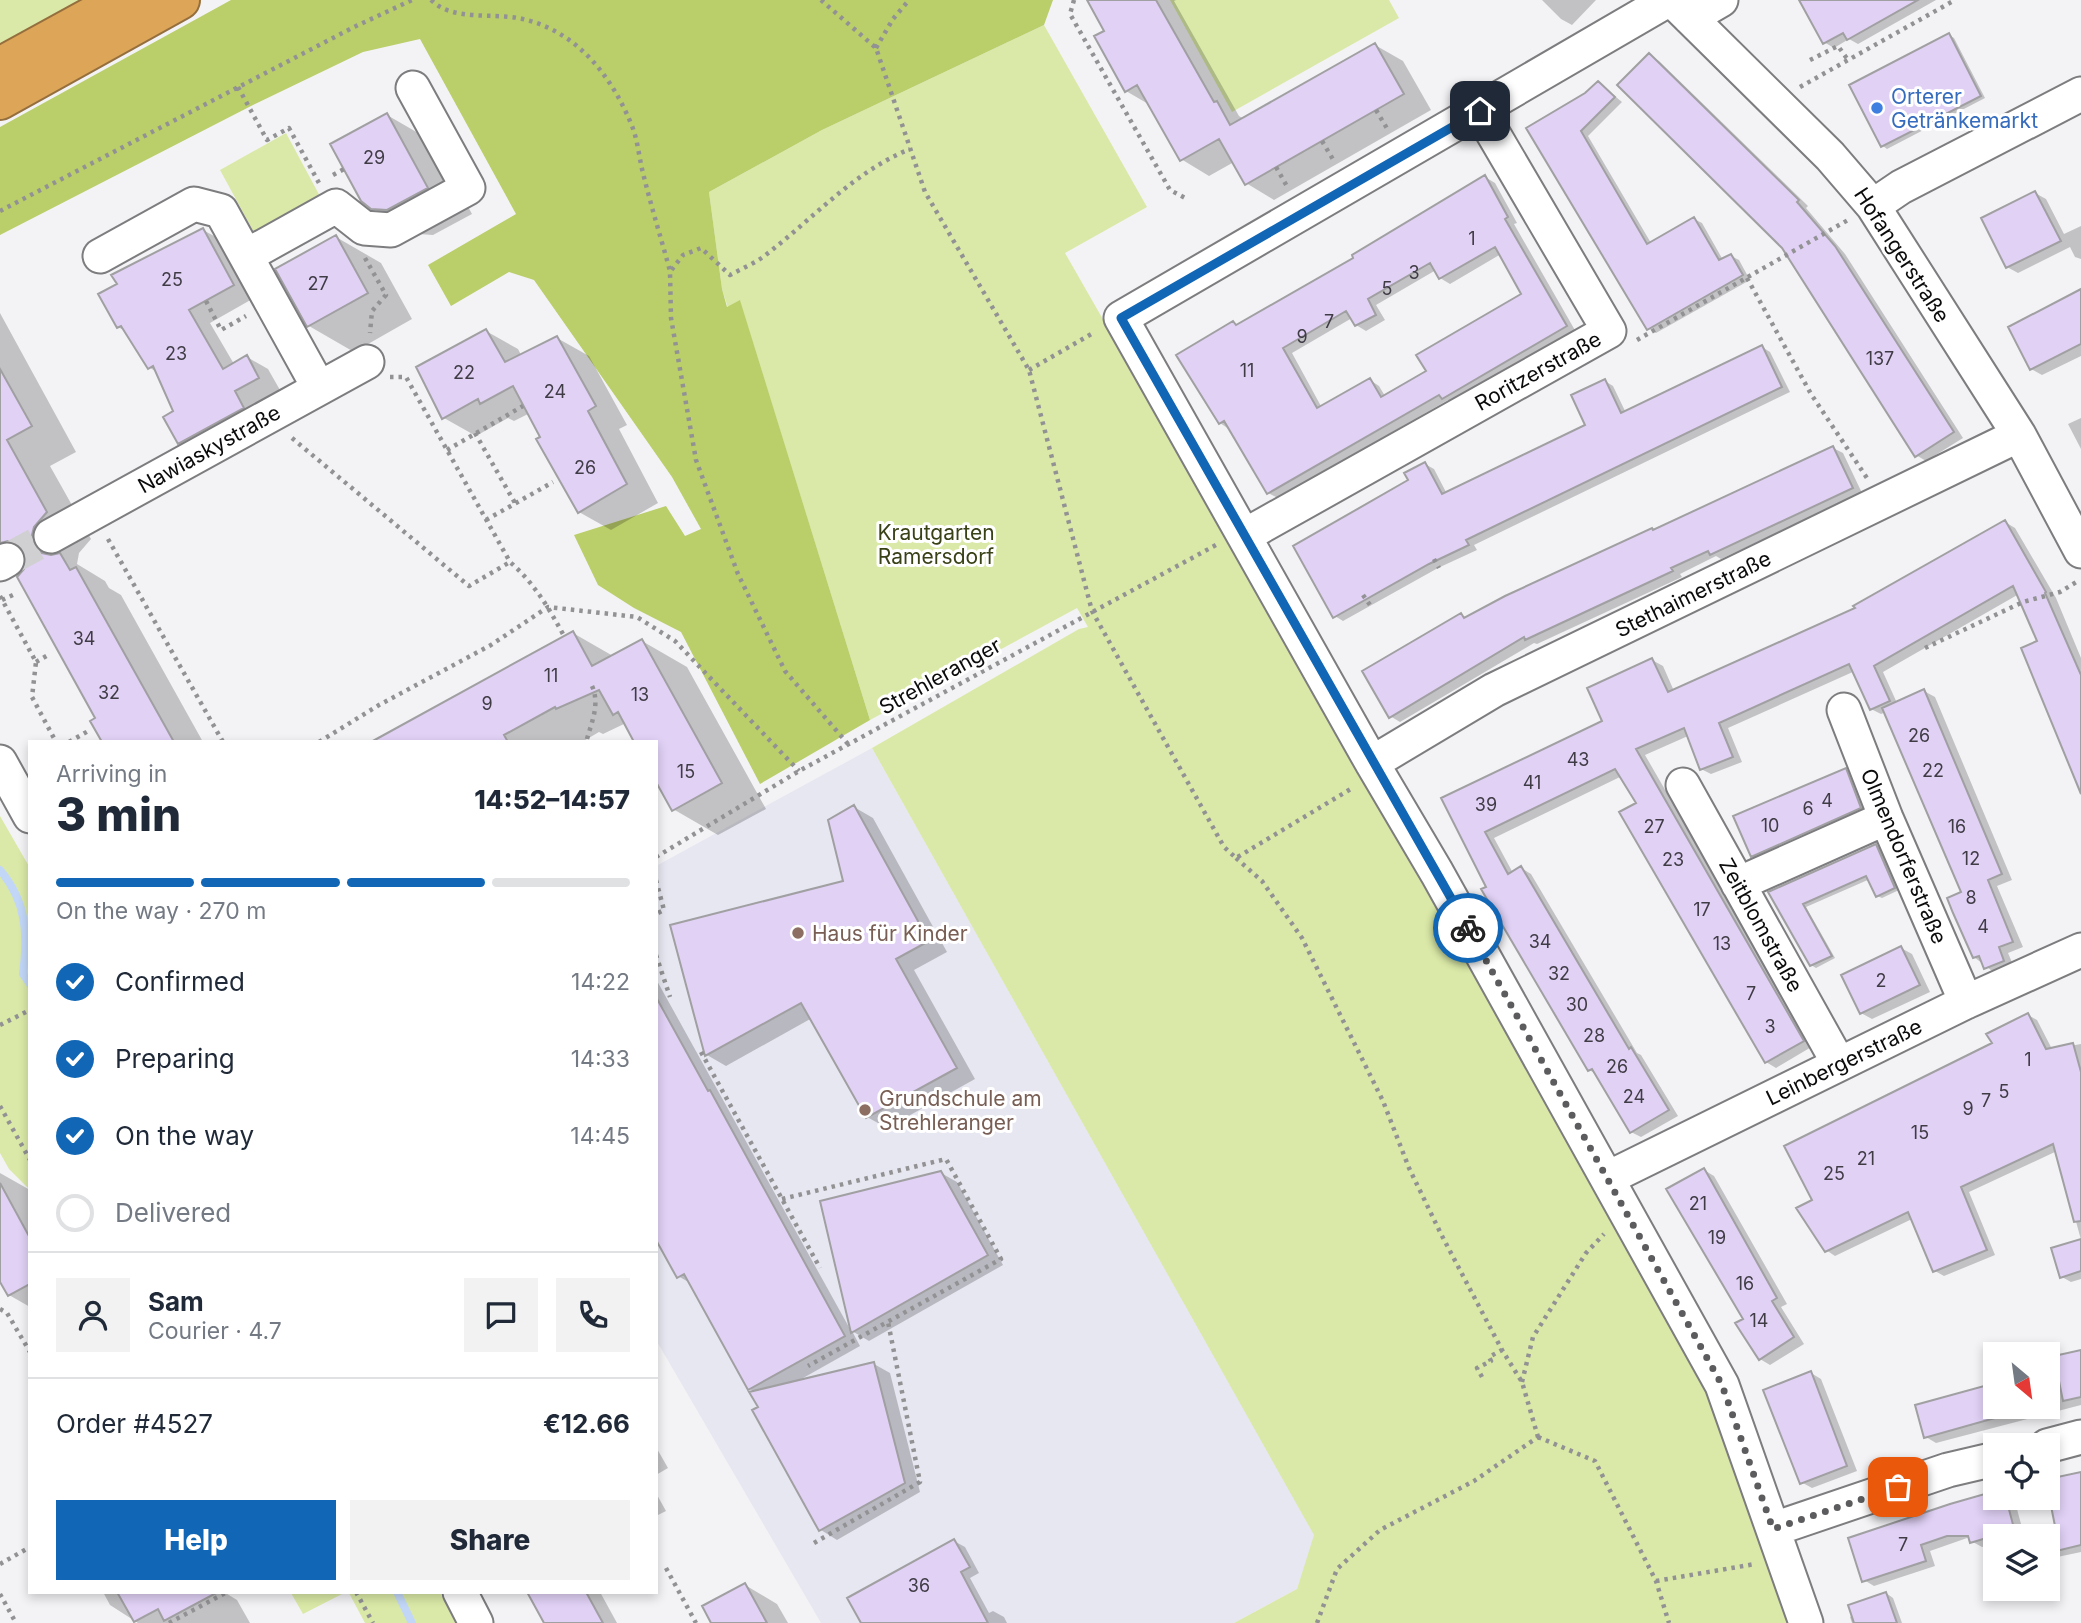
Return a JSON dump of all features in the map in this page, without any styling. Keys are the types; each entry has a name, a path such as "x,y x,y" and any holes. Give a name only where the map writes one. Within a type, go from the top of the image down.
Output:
{"highway":[{"path":"0,67 122,0"},
{"path":"0,100 180,0"}],"street":[{"path":"1721,0 1677,6 1480,111 1121,318 1437,873 1722,1385 1806,1623"},
{"name":"Hofangerstraße","path":"1677,6 1853,180 1873,206 2019,435 2081,551"},
{"path":"246,256 337,206 364,228 391,230 468,188 413,88"},
{"path":"1873,206 1901,187 2081,94"},
{"name":"Roritzerstraße","path":"1244,536 1609,331 1480,111"},
{"path":"100,256 194,204 221,211 319,388"},
{"name":"Nawiaskystraße","path":"51,536 319,388 376,370"},
{"name":"Stethaimerstraße","path":"1372,763 1494,690 2019,435"},
{"name":"Olmendorferstraße","path":"1844,710 1886,818 1966,1002"},
{"path":"0,762 28,812"},
{"name":"Zeitblomstraße","path":"1683,785 1839,1064"},
{"path":"1738,884 1886,818"},
{"name":"Leinbergerstraße","path":"1608,1178 1966,1002 2081,950"},
{"path":"2060,1443 2081,1437"},
{"path":"1778,1543 1948,1470 1983,1461"},
{"path":"461,1594 477,1623"}],"path":[{"path":"0,211 412,0"},
{"path":"431,0 437,6 467,15 517,18 551,27 581,47 610,83 633,127 670,272 671,318 696,460 738,574 785,671 848,744"},
{"path":"821,0 876,48 925,192 1029,370 1092,611 1214,832 1224,847 1262,881 1301,938 1383,1101 1415,1180 1502,1350 1522,1382 1538,1437"},
{"path":"876,48 893,19 909,0"},
{"path":"1074,0 1070,14 1076,26 1170,190 1187,199"},
{"path":"1775,102 1955,0"},
{"path":"1810,60 1838,46 1847,60"},
{"path":"239,87 267,140 289,128 319,183 322,181"},
{"path":"670,272 683,255 701,248 730,275 761,258 822,205 886,159 910,149"},
{"path":"1609,331 1637,340 1873,206"},
{"path":"1746,278 1811,394 1883,502"},
{"path":"206,301 221,330 271,302"},
{"path":"1029,370 1121,318"},
{"path":"376,370 406,377 510,562 529,579 564,636"},
{"path":"447,450 523,406"},
{"path":"475,433 515,503"},
{"path":"282,443 294,437 469,586 510,562"},
{"path":"486,520 553,482"},
{"name":"Strehleranger","path":"658,854 799,771 1092,611 1212,546 1244,536"},
{"path":"97,543 108,539 222,740"},
{"path":"1434,559 1439,568"},
{"path":"1925,648 2023,602 2060,592 2081,579"},
{"path":"15,594 1,598 36,662 32,697 55,740"},
{"path":"1363,595 1370,605"},
{"path":"322,740 379,705 491,645 548,607 637,617 675,641 799,771"},
{"path":"36,662 48,655"},
{"path":"586,740 596,707 597,696 592,686"},
{"path":"72,740 90,730"},
{"path":"1236,858 1364,781 1372,763"},
{"path":"658,888 664,910 658,913"},
{"path":"658,961 670,996"},
{"path":"0,1025 7,1024 28,1011"},
{"path":"701,1052 820,1268"},
{"path":"0,1106 28,1156"},
{"path":"782,1199 946,1159 1001,1259 808,1366"},
{"path":"1522,1382 1533,1337 1586,1253 1626,1210"},
{"path":"0,1309 7,1313 28,1349"},
{"path":"814,1543 919,1482 888,1322"},
{"path":"1482,1377 1477,1368 1491,1362 1489,1357 1502,1350"},
{"path":"1538,1437 1595,1461 1656,1581 1669,1623"},
{"path":"1317,1623 1337,1569 1380,1530 1474,1482 1538,1437"},
{"path":"1656,1581 1778,1543"},
{"path":"0,1564 28,1548"},
{"path":"666,1568 696,1623"},
{"path":"0,1594 16,1623"},
{"path":"169,1623 223,1594"},
{"path":"357,1594 373,1623"}],"shaded area":[{"name":"Grundschule am Strehleranger","path":"872,748 1315,1535 1297,1589 1234,1623 821,1623 658,1343 658,865"}],"green space":[{"path":"0,0 86,0 0,48"},
{"path":"231,0 1053,0 1044,25 822,130 709,192 722,289 727,307 740,300 870,720 760,784 681,632 634,608 598,585 574,535 666,506 685,536 701,529 672,477 534,280 509,272 451,306 428,265 516,214 420,39 363,52 251,106 0,235 0,127"},
{"path":"1170,0 1389,0 1399,18 1232,112"},
{"name":"Krautgarten Ramersdorf","path":"1044,25 1147,207 1065,253 1616,1215 1709,1387 1791,1623 1234,1623 1297,1589 1314,1535 872,748 1079,629 1088,627 1077,608 870,720 740,301 728,308 722,289 709,192 822,130"},
{"path":"286,133 322,200 256,236 220,170"},
{"path":"0,816 28,865 28,1188 9,1169 0,1153"},
{"path":"292,1594 342,1594 303,1614"},
{"path":"350,1594 441,1594 457,1623 365,1623"}],"building":[{"path":"1087,0 1156,0 1230,125 1375,43 1404,94 1245,185 1219,139 1180,161 1137,85 1125,92 1094,36 1104,31"},
{"path":"1799,0 1918,0 1847,40 1843,33 1823,44"},
{"path":"1949,33 1981,96 1881,147 1849,85"},
{"path":"1649,53 1799,200 1797,202 1835,246 1954,432 1915,457 1782,248 1617,85"},
{"path":"1598,81 1615,97 1581,131 1647,244 1694,217 1719,260 1731,254 1743,275 1647,330 1526,128 1585,93"},
{"path":"387,113 428,188 387,210 371,209 361,201 330,144"},
{"path":"1485,175 1508,217 1505,219 1567,326 1442,399 1439,395 1267,494 1224,421 1219,424 1176,355 1233,321 1236,325 1353,258 1352,255","holes":["1495,247 1521,294 1416,355 1426,371 1381,397 1370,378 1317,408 1283,348 1346,311 1355,326 1376,315 1368,299 1430,263 1439,279"]},
{"path":"2035,191 2061,241 2006,268 1981,218"},
{"path":"203,228 234,285 189,310 223,369 247,355 259,378 235,391 244,408 178,444 163,417 173,411 153,366 148,369 121,326 117,328 98,294 117,284 111,275"},
{"path":"336,235 368,293 307,327 275,269"},
{"path":"2081,289 2081,344 2030,370 2008,327"},
{"path":"486,329 505,362 557,336 596,406 588,411 627,484 578,513 536,439 540,437 513,386 480,404 478,399 442,419 416,367"},
{"path":"1762,345 1782,387 1466,540 1469,545 1429,564 1333,618 1293,546 1408,480 1404,473 1425,462 1442,494 1585,425 1571,395 1605,379 1621,413"},
{"path":"0,369 32,426 7,440 47,512 34,527 34,545 42,553 60,553 70,570 76,567 173,740 101,740 90,721 95,718 17,577 24,569 24,551 16,543 0,543"},
{"path":"1833,446 1853,488 1710,555 1708,551 1671,568 1673,571 1525,640 1524,637 1389,718 1362,671 1461,613 1464,618 1505,596"},
{"path":"2005,520 2046,592 2081,675 2081,794 2021,648 2037,641 2013,586 1874,666 1890,701 1870,710 1849,664 1719,723 1733,757 1700,770 1684,728 1636,749 1804,1041 1765,1063 1619,812 1636,803 1615,769 1485,832 1508,874 1521,866 1629,1049 1631,1047 1669,1110 1630,1133 1592,1069 1588,1071 1481,889 1486,887 1441,798 1602,721 1587,688 1652,658 1668,692 1855,608 1853,606"},
{"path":"573,631 592,666 642,639 722,783 672,811 658,786 658,740 633,740 618,712 613,715 599,690 556,709 555,707 504,735 507,740 375,740"},
{"path":"1924,689 2002,874 1988,880 2013,942 1999,947 2004,961 1984,969 1979,956 1973,958 1947,898 1961,892 1882,708"},
{"path":"1846,768 1861,808 1751,857 1733,816"},
{"name":"Haus für Kinder","path":"854,805 929,941 896,959 957,1068 866,1118 801,1003 705,1056 670,925 843,881 828,820"},
{"path":"1876,844 1895,888 1876,897 1866,876 1803,904 1832,956 1810,966 1768,892"},
{"path":"1901,946 1920,985 1860,1014 1841,975"},
{"path":"658,1001 845,1336 748,1390 684,1274 677,1278 658,1244"},
{"path":"2028,1013 2046,1049 2073,1043 2081,1072 2081,1221 2074,1222 2053,1144 1961,1187 1987,1250 1933,1272 1908,1212 1825,1252 1796,1208 1812,1200 1784,1146 1992,1043 1986,1034"},
{"path":"1704,1168 1777,1298 1772,1301 1794,1337 1759,1360 1735,1323 1743,1319 1666,1189"},
{"path":"941,1171 988,1255 851,1333 820,1201"},
{"path":"0,1183 28,1234 28,1285 8,1296 0,1282"},
{"path":"2081,1239 2081,1271 2060,1278 2051,1248"},
{"path":"2081,1350 2081,1397 2063,1401 2060,1355"},
{"path":"874,1362 905,1483 819,1531 752,1410 758,1407 749,1392"},
{"path":"1811,1371 1847,1466 1800,1484 1763,1390"},
{"path":"1983,1386 1983,1419 1991,1419 1924,1438 1915,1405"},
{"path":"2081,1472 2081,1545 2060,1550 2060,1524 2055,1524 2052,1510 2060,1510 2060,1476"},
{"path":"1983,1494 1983,1510 2009,1510 2013,1524 1983,1524 1983,1539 1970,1543 1968,1536 1947,1536 1921,1545 1926,1561 1862,1582 1848,1538"},
{"path":"954,1539 970,1567 961,1572 988,1623 861,1623 847,1598"},
{"path":"745,1583 767,1623 711,1623 702,1606"},
{"path":"1886,1592 1897,1623 1854,1623 1848,1605"},
{"path":"118,1594 214,1594 164,1621 158,1609 134,1622"},
{"path":"528,1594 587,1594 603,1623 544,1623"}],"waterway":[{"path":"0,870 16,894 20,907 25,932 23,974 28,981"},
{"path":"398,1594 412,1623"}],"tunnel":[{"path":"7,560 51,536"}],"way so far":[{"path":"1468,928 1722,1385 1773,1529 1898,1487"}],"place":[{"name":"Orterer Getränkemarkt","path":"1877,108"},
{"name":"Haus für Kinder","path":"798,933"},
{"name":"Grundschule am Strehleranger","path":"865,1110"}],"route":[{"path":"1468,928 1121,318 1480,111"}]}
